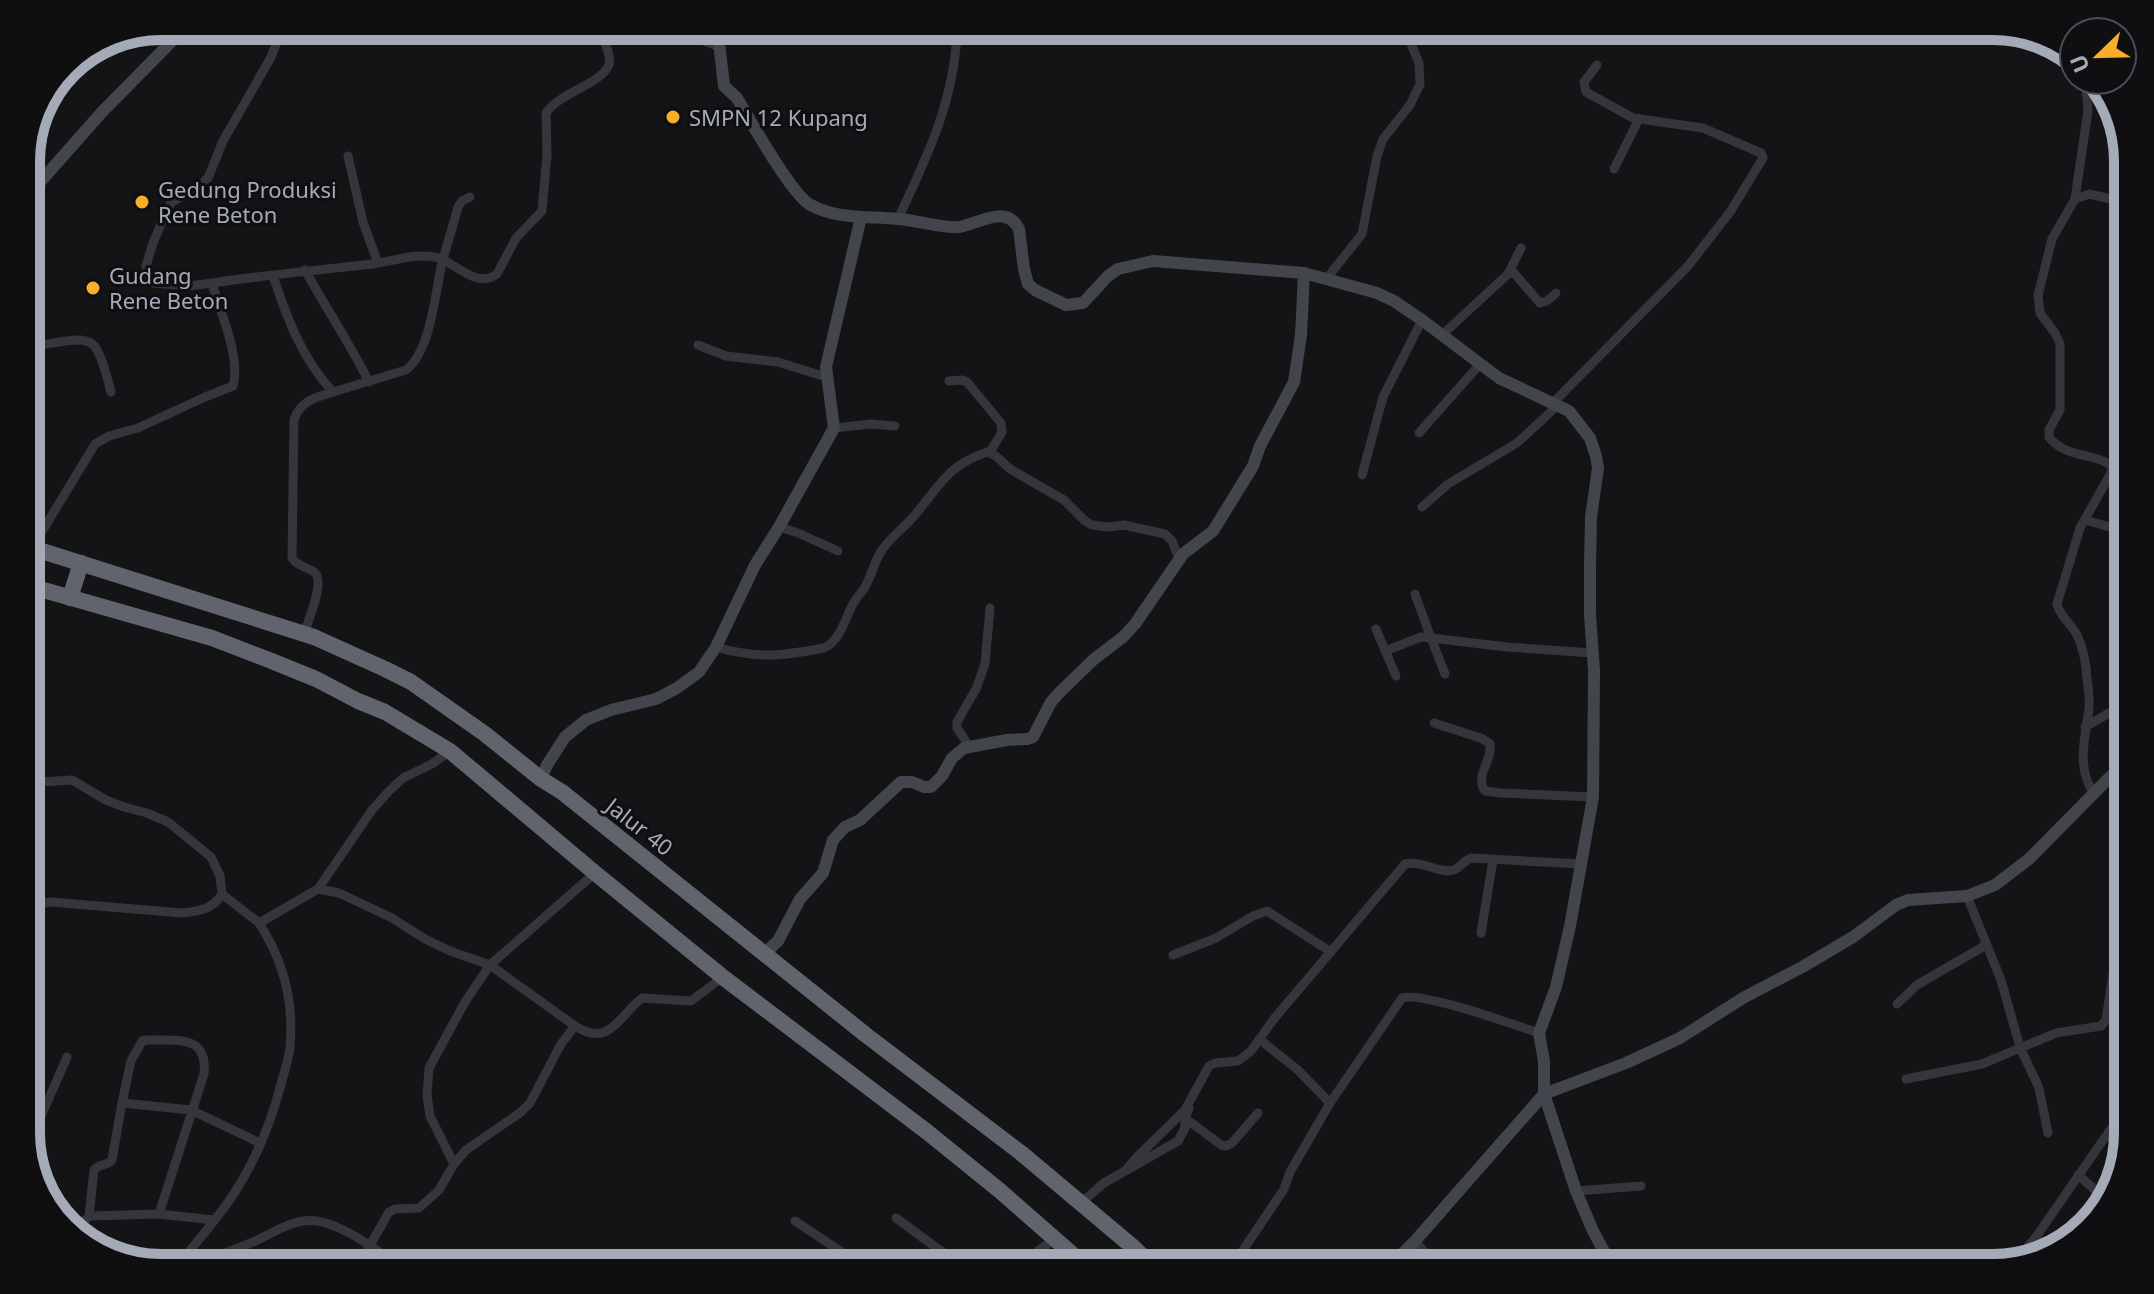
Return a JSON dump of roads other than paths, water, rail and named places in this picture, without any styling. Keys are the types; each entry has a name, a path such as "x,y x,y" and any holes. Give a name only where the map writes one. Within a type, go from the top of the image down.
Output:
{"highway":[{"name":"Jalur 40","path":"40,550 304,634 411,682 562,792 866,1035 967,1110 1082,1202 1140,1254"},
{"path":"70,598 81,563"},
{"path":"40,589 212,638 316,679 385,712 450,751 724,978 926,1131 1072,1254"}],"street":[{"path":"40,182 102,112 173,40"},
{"path":"278,40 265,69 223,141 208,178 171,203 167,210 146,266 149,280 159,285 189,286 378,263 402,257 430,256 471,276 485,280 491,278 497,274 522,230 542,211 547,155 546,113 555,103 596,78 608,66 610,61 604,40"},
{"path":"702,40 720,47"},
{"path":"719,40 724,86 737,98 801,198 812,206 839,215 950,227 998,215 1013,221 1019,229 1028,284 1066,305 1077,305 1087,300 1118,269 1145,261 1304,273 1327,278 1377,293 1422,320 1499,378 1569,411 1584,428 1598,468 1591,517 1590,566 1594,671 1593,797 1570,926 1556,987 1539,1033 1544,1061 1544,1094 1576,1191 1605,1254"},
{"path":"898,219 925,161 945,107 955,65 957,40"},
{"path":"1327,278 1362,234 1383,139 1410,105 1420,84 1419,63 1410,40"},
{"path":"1422,507 1448,484 1517,443 1688,266 1730,212 1763,158 1761,153 1703,128 1633,118 1586,92 1584,82 1597,65"},
{"path":"2087,96 2088,110 2075,199 2052,239 2038,296 2040,313 2060,344 2060,410 2048,435 2053,443 2112,467 2085,520 2057,604 2081,646 2089,708 2083,761 2094,794"},
{"path":"1614,169 1639,119"},
{"path":"348,156 363,222 378,263"},
{"path":"2075,199 2089,194 2114,200"},
{"path":"304,634 319,578 316,573 296,564 292,558 296,413 307,402 406,370 414,364 426,337 458,207 470,197"},
{"path":"541,779 565,737 586,720 656,699 677,688 699,672 716,647 755,565 834,428 826,377 829,352 861,217"},
{"path":"1442,335 1508,274 1521,248"},
{"path":"305,270 369,382"},
{"path":"1508,274 1513,272 1540,303 1556,293"},
{"path":"765,953 778,941 800,899 823,873 833,840 845,827 860,820 901,782 931,787 956,754 969,746 1033,737 1051,702 1093,660 1123,637 1179,559 1213,531 1253,466 1291,390 1298,359 1304,273"},
{"path":"273,276 303,351 333,392"},
{"path":"40,530 95,444 233,386 235,377 231,345 212,283"},
{"path":"1362,475 1383,397 1422,320"},
{"path":"40,345 73,340 93,343 111,392"},
{"path":"698,345 726,356 778,362 826,377"},
{"path":"1419,433 1480,364"},
{"path":"716,647 740,654 770,657 828,646 836,639 890,539 913,517 947,475 971,458 990,452 1002,432 1001,423 967,382 949,381"},
{"path":"834,428 871,424 895,426"},
{"path":"990,452 1010,469 1064,500 1092,525 1124,525 1165,534 1172,541 1179,559"},
{"path":"2085,520 2114,528"},
{"path":"779,527 838,551"},
{"path":"1415,594 1445,674"},
{"path":"969,746 957,728 957,722 976,689 985,664 990,608"},
{"path":"1376,629 1396,676"},
{"path":"1385,651 1421,637 1593,653"},
{"path":"2085,727 2114,710"},
{"path":"1434,723 1490,744 1491,751 1480,779 1485,791 1593,797"},
{"path":"259,923 318,889 372,810 389,791 403,778 450,751"},
{"path":"1402,1254 1544,1094 1626,1063 1680,1038 1743,998 1853,937 1896,905 1908,900 1967,896 1995,885 2007,878 2114,774"},
{"path":"40,782 72,780 106,800 168,822 211,857 220,876 222,894 259,923 278,958 289,996 290,1049 273,1112 243,1178 186,1254"},
{"path":"1126,1170 1185,1110 1209,1066 1238,1061 1251,1051 1273,1020 1405,864 1419,862 1449,870 1456,869 1468,859 1581,864"},
{"path":"1481,933 1493,860"},
{"path":"454,1164 430,1116 427,1095 429,1068 465,1002 490,965 595,873"},
{"path":"318,889 339,893 450,951 490,965 589,1034 604,1033 639,999 691,1001 724,978"},
{"path":"40,904 51,902 182,913 210,907 222,894"},
{"path":"1967,896 2001,980 2020,1047 2039,1088 2048,1133"},
{"path":"1173,955 1216,938 1265,911 1270,911 1331,952"},
{"path":"1897,1004 1926,979 1986,945"},
{"path":"1906,1079 1982,1064 2056,1033 2097,1029 2106,1020 2114,968"},
{"path":"1240,1254 1284,1189 1290,1172 1330,1103 1405,996 1450,1005 1539,1033"},
{"path":"366,1254 389,1212 419,1208 439,1190 466,1150 530,1103 561,1044 575,1026"},
{"path":"1259,1039 1298,1070 1330,1103"},
{"path":"82,1224 89,1216 94,1170 111,1162 131,1061 142,1041 191,1042 198,1047 205,1060 204,1074 159,1214"},
{"path":"40,1119 67,1057"},
{"path":"1082,1202 1104,1183 1178,1141 1185,1128 1185,1118 1195,1090"},
{"path":"122,1103 191,1110 260,1143"},
{"path":"1185,1118 1226,1146 1258,1113"},
{"path":"2026,1250 2114,1124"},
{"path":"2078,1175 2098,1193"},
{"path":"1576,1191 1641,1186"},
{"path":"89,1216 159,1214 214,1220"},
{"path":"896,1218 945,1254"},
{"path":"222,1254 297,1222 315,1221 347,1231 381,1254"},
{"path":"795,1221 845,1254"},
{"path":"1035,1254 1055,1239"},
{"path":"1415,1241 1426,1254"}],"place":[{"name":"SMPN 12 Kupang","path":"673,117"},
{"name":"Gedung Produksi Rene Beton","path":"142,202"},
{"name":"Gudang Rene Beton","path":"93,288"}]}
